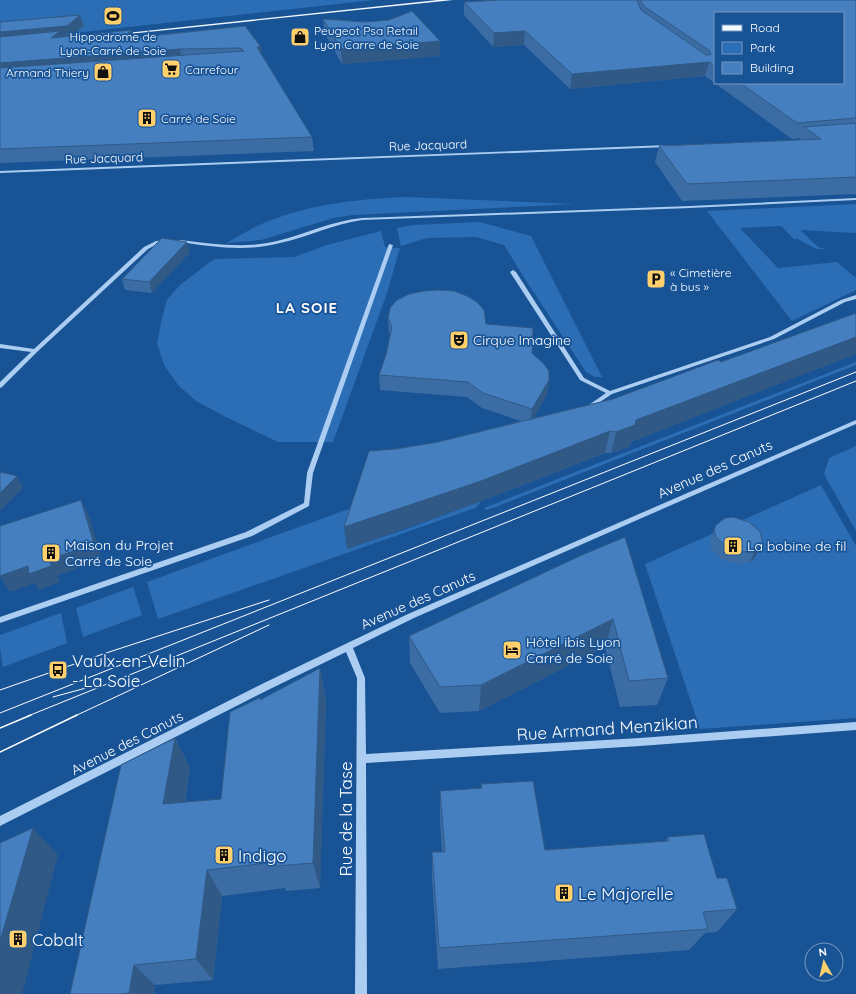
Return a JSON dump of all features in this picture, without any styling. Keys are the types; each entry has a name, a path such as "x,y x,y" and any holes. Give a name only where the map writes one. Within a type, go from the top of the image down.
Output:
{"main road":[{"path":"383,6 413,0"},
{"path":"112,35 451,0"}],"street":[{"name":"Rue Jacquard","path":"0,172 669,146"},
{"path":"0,386 6,378 146,248 165,241 220,247 247,248 280,242 345,221 362,219 698,207 856,199"},
{"path":"0,620 249,534 307,504 310,473 391,245"},
{"path":"513,272 582,379 610,393"},
{"path":"581,413 610,393 772,338 843,301 856,297"},
{"path":"0,346 35,351"},
{"name":"Avenue des Canuts","path":"0,821 348,646 411,616 856,422"},
{"name":"Rue de la Tase","path":"348,646 362,678 361,994"},
{"name":"Rue Armand Menzikian","path":"361,759 640,742 856,726"}],"green space":[{"name":"Hippodrome de Lyon-Carré de Soie","path":"0,0 374,0 0,41"},
{"path":"405,197 575,204 353,215 333,218 261,240 226,243 273,219 310,208 367,199"},
{"path":"856,204 856,233 800,230 818,247 825,249 816,249 798,239 794,239 781,226 740,228 778,268 837,262 856,278 856,290 792,321 707,211"},
{"path":"480,222 531,236 602,377 595,377 586,372 504,245 476,237 427,238 401,246 397,228 413,225"},
{"path":"381,231 385,247 400,248 387,293 333,442 278,442 196,401 178,385 164,365 157,343 167,300 180,285 214,259 294,257 327,245"},
{"path":"856,362 856,365 493,508 486,510 484,508"},
{"path":"856,446 856,531 824,474 829,458"},
{"path":"821,485 856,546 856,718 700,729 645,564"},
{"path":"479,502 480,503 475,508 158,619 147,582 360,505 347,549 407,529"},
{"path":"133,587 142,615 83,637 76,608"},
{"path":"61,613 67,643 3,667 0,648 0,635"}],"building":[{"path":"499,0 637,0 641,10 706,55 709,55 711,54 710,51 645,7 640,0 856,0 856,118 797,123 741,84 844,84 844,12 714,12 714,65 709,62 572,74 525,31 494,33 464,2"},
{"path":"412,11 440,41 341,49 323,19 365,22 389,20"},
{"path":"80,15 67,26 0,32 0,22"},
{"name":"Carré de Soie","path":"245,26 261,47 257,47 312,137 0,149 0,68 244,51 241,48 180,49 0,63 0,37 60,31 51,38 132,30 121,39"},
{"path":"856,123 856,177 687,184 659,146 821,139 804,127"},
{"path":"162,238 187,242 149,282 122,279"},
{"path":"439,290 454,291 477,302 484,310 486,324 533,328 532,353 549,371 549,380 532,409 483,393 468,382 379,375 386,355 392,327 388,318 390,308 397,300 409,294"},
{"path":"856,313 856,337 636,420 635,425 616,432 610,431 481,481 344,527 369,451 396,449 438,442 613,399 718,360 721,362"},
{"path":"0,472 17,476 0,493"},
{"name":"Maison du Projet Carré de Soie","path":"81,500 94,544 50,559 51,566 29,574 28,566 0,576 0,526"},
{"path":"733,517 749,522 760,532 763,543 755,551 741,552 726,547 716,537 714,531 716,525 725,518"},
{"path":"625,537 668,678 629,681 613,619 481,685 440,687 409,636 582,555"},
{"name":"Indigo","path":"320,668 313,863 276,866 276,862 207,870 196,959 134,965 129,993 70,994 121,765 175,738 163,804 221,799 230,712 261,697 260,700"},
{"name":"Le Majorelle","path":"533,781 545,850 669,841 668,837 704,834 717,878 727,878 737,909 703,912 708,929 439,948 432,852 445,852 440,791 482,788 481,784"},
{"path":"33,828 0,941 0,843"}],"tram line":[{"path":"0,713 856,372"},
{"path":"28,716 856,381"},
{"path":"0,690 106,653 269,600"},
{"path":"75,716 269,625"},
{"path":"53,697 86,688"},
{"path":"0,728 31,715"},
{"path":"0,752 77,715"}],"place":[{"name":"Hippodrome de Lyon-Carré de Soie","path":"113,16"},
{"name":"Peugeot Psa Retail Lyon Carre de Soie","path":"300,37"},
{"name":"Carrefour","path":"171,69"},
{"name":"Armand Thiery","path":"103,72"},
{"name":"Carré de Soie","path":"147,118"},
{"name":"« Cimetière à bus »","path":"656,279"},
{"name":"Cirque Imagine","path":"459,340"},
{"name":"La bobine de fil","path":"733,546"},
{"name":"Maison du Projet Carré de Soie","path":"51,553"},
{"name":"Hôtel ibis Lyon Carré de Soie","path":"512,650"},
{"name":"Vaulx-en-Velin - La Soie","path":"58,670"},
{"name":"Indigo","path":"224,855"},
{"name":"Le Majorelle","path":"564,893"},
{"name":"Cobalt","path":"18,939"}],"district":[{"name":"LA SOIE","path":"307,307"}]}
